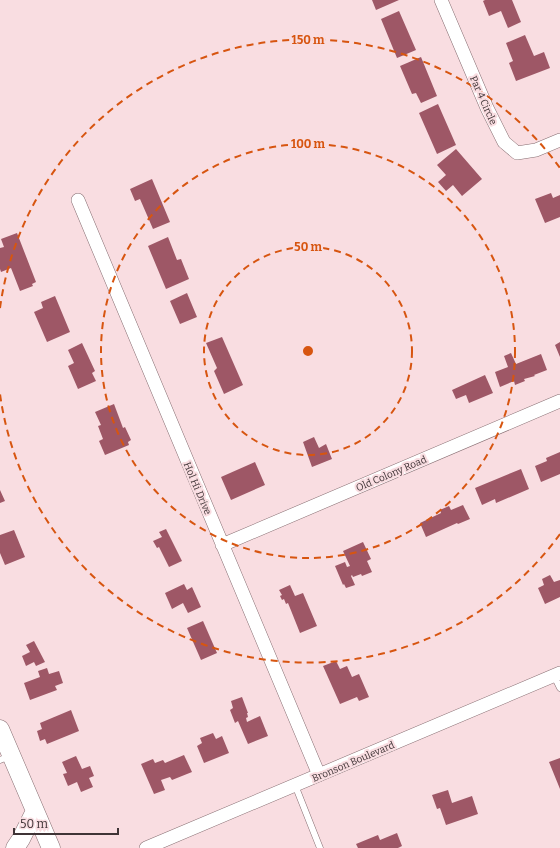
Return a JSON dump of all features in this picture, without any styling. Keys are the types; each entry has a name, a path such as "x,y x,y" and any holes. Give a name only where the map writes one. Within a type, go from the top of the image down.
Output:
{"street":[{"name":"Par 4 Circle","path":"441,0 487,108 504,142 518,152 536,150 560,140"},
{"name":"Hol Hi Drive","path":"78,200 319,776"},
{"name":"Old Colony Road","path":"222,545 560,401"},
{"name":"Bronson Boulevard","path":"146,848 557,674"},
{"path":"0,729 6,758 35,811 51,848"},
{"path":"15,848 35,811"}],"lane":[{"path":"557,674 560,688"},
{"path":"295,785 320,848"}],"building":[{"path":"372,0 399,0 376,10"},
{"path":"512,0 521,22 508,28 501,11 489,16 483,1"},
{"path":"399,11 416,50 397,58 381,19"},
{"path":"525,35 534,56 544,52 550,68 516,81 509,63 513,61 506,43"},
{"path":"421,57 437,96 421,103 416,93 412,94 400,66"},
{"path":"438,104 456,145 437,154 419,113"},
{"path":"456,149 482,179 462,196 453,185 446,191 438,182 446,175 437,165"},
{"path":"152,179 170,222 153,229 140,199 135,201 130,189"},
{"path":"551,193 553,198 560,195 560,217 545,223 535,199"},
{"path":"17,233 36,282 32,284 33,286 20,291 11,268 1,272 0,269 0,248 4,247 1,239"},
{"path":"168,237 177,260 181,259 189,279 166,289 148,246"},
{"path":"187,293 197,317 180,324 170,301"},
{"path":"55,296 70,332 47,342 34,312 43,308 41,302"},
{"path":"222,337 243,385 224,394 214,371 217,368 206,343"},
{"path":"560,342 560,357 555,345"},
{"path":"82,343 95,371 92,373 96,381 78,389 68,366 74,363 68,350"},
{"path":"511,353 516,364 541,354 547,370 534,375 535,376 524,379 525,381 515,385 514,381 500,387 495,372 508,367 504,356"},
{"path":"485,375 493,393 469,403 466,395 456,399 452,390"},
{"path":"114,404 123,428 125,427 131,440 128,442 129,445 105,455 99,441 103,439 98,426 101,425 95,412"},
{"path":"314,437 319,448 326,444 332,459 312,467 303,442"},
{"path":"560,452 560,474 541,482 535,466 547,461 546,458"},
{"path":"255,462 265,485 231,500 221,477"},
{"path":"521,469 529,489 496,503 495,499 482,505 475,488"},
{"path":"0,490 5,501 0,503"},
{"path":"463,505 470,519 458,524 457,523 426,537 420,523 441,513 440,510 449,506 451,510"},
{"path":"166,529 182,561 169,567 159,547 157,548 153,541 162,537 159,532"},
{"path":"14,530 25,557 5,565 0,553 0,535"},
{"path":"363,542 371,559 367,561 372,572 362,576 361,574 353,577 352,575 351,576 355,585 346,588 344,584 343,585 335,566 345,562 347,567 350,566 343,551"},
{"path":"550,575 554,582 560,580 560,597 545,604 538,588 544,585 542,579"},
{"path":"184,584 187,590 192,587 201,607 188,613 183,603 172,609 165,593"},
{"path":"290,585 295,596 303,593 317,626 300,633 288,603 286,604 284,599 282,600 280,596 282,595 279,590"},
{"path":"203,621 217,653 201,660 187,628"},
{"path":"34,641 45,662 36,666 34,662 26,666 22,656 30,652 26,645"},
{"path":"336,661 340,669 347,666 352,677 359,674 369,697 359,701 357,697 340,704 323,666"},
{"path":"47,668 49,674 59,671 63,683 55,686 57,690 30,700 24,683 40,677 38,671"},
{"path":"242,697 248,713 248,717 246,718 247,722 260,716 268,736 248,744 238,721 235,723 230,710 233,708 231,701"},
{"path":"71,710 79,731 47,744 45,739 40,741 37,731 42,729 40,723"},
{"path":"213,733 216,739 222,736 229,753 204,763 197,746 202,743 200,738"},
{"path":"184,755 192,772 172,780 170,777 161,780 165,790 154,794 141,764 153,759 155,763 163,760 165,763"},
{"path":"76,756 82,769 90,766 94,776 89,778 93,787 81,792 77,782 68,786 63,774 67,773 62,762"},
{"path":"560,758 560,789 549,762"},
{"path":"448,790 452,803 472,796 478,814 446,825 440,808 437,809 432,795"},
{"path":"397,833 402,846 398,848 358,848 356,844 378,835 380,840"}]}
